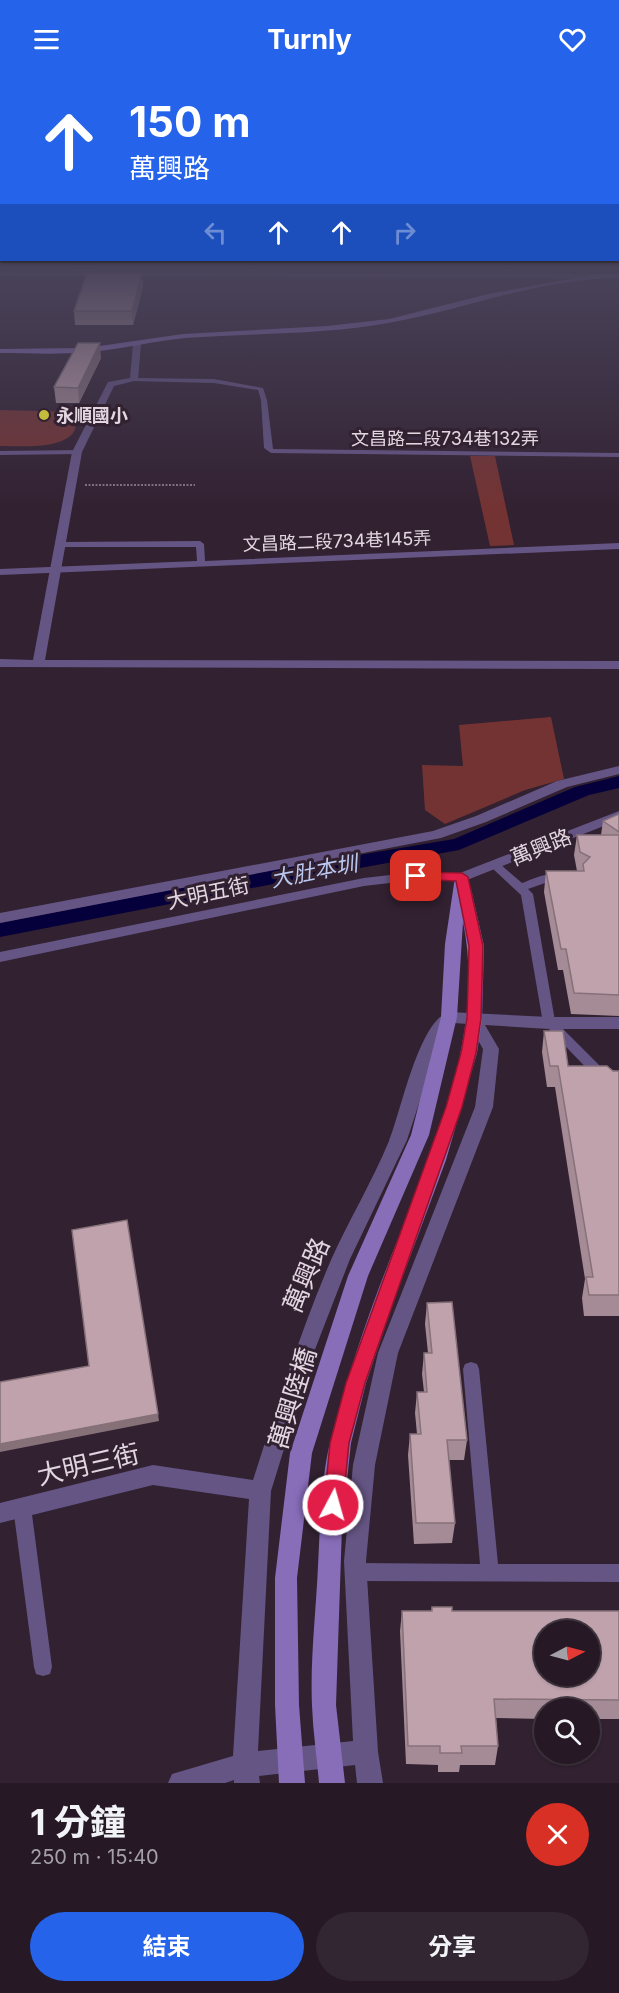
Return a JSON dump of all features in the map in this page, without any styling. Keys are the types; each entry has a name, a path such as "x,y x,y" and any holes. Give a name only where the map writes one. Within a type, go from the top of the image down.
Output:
{"street":[{"path":"0,351 98,349"},
{"path":"38,664 76,452 111,384 134,380 137,349"},
{"path":"0,663 619,665"},
{"path":"0,918 436,835 481,819 562,784 619,770"},
{"name":"萬興路","path":"462,877 496,866 619,815"},
{"name":"大明五街","path":"0,957 364,882 416,876 462,877"},
{"path":"462,877 453,944 449,1017 549,1023 619,1023"},
{"path":"332,1783 324,1705 331,1526 340,1443 356,1383 387,1292 437,1160 469,1053 474,1018 476,946 462,877"},
{"name":"萬興路","path":"246,1774 260,1491 308,1341 341,1259 398,1140 432,1037 449,1017"},
{"name":"萬興陸橋","path":"292,1783 286,1705 286,1578 301,1453 358,1276 420,1136 449,1017"},
{"path":"370,1783 366,1752 356,1572 364,1465 388,1353 484,1107 491,1049 474,1018"},
{"name":"大明三街","path":"0,1513 153,1474 260,1491"},
{"path":"181,1783 246,1774 366,1752"}],"lane":[{"name":"文昌路二段734巷132弄","path":"134,380 250,385 261,389 268,448 271,451 619,455"},
{"path":"0,453 76,452"},
{"path":"61,545 200,544 201,564"},
{"name":"文昌路二段734巷145弄","path":"0,572 619,546"},
{"path":"496,866 527,894 549,1023 614,1087"},
{"path":"520,888 547,878 579,878"},
{"path":"471,1369 490,1572"},
{"path":"22,1507 43,1667"},
{"path":"356,1572 619,1573"}],"path":[{"path":"71,485 195,485"}],"shaded area":[{"path":"0,410 85,412 82,418 72,418 76,421 74,431 68,438 58,442 33,446 0,446"},
{"path":"470,456 495,456 514,545 490,546"},
{"path":"551,717 564,779 525,790 445,824 425,810 422,765 463,766 459,725"}],"building":[{"path":"75,349 97,349 78,388 54,387"},
{"path":"619,814 619,832 603,821"},
{"path":"577,835 619,835 619,995 574,993 566,949 561,949 546,871 584,871 583,864 590,857 580,852"},
{"path":"544,1031 563,1031 568,1066 607,1066 613,1071 619,1071 619,1295 589,1295 586,1277 593,1277 558,1066 550,1066"},
{"path":"127,1220 158,1414 0,1444 0,1382 89,1366 72,1230"},
{"path":"452,1302 467,1440 447,1440 455,1523 416,1523 410,1434 421,1434 417,1392 427,1392 424,1353 432,1353 427,1303"},
{"path":"432,1607 452,1607 452,1611 619,1611 619,1700 600,1700 600,1698 494,1699 498,1746 461,1746 462,1753 440,1753 440,1746 408,1746 402,1611 432,1611"}],"waterway":[{"name":"大肚本圳","path":"0,930 294,873 459,844 582,791 619,782"}],"place":[{"name":"永順國小","path":"44,415"}],"route":[{"path":"333,1505 340,1443 356,1383 387,1292 437,1160 460,1089 469,1053 474,1018 476,946 462,877 416,876"}]}
